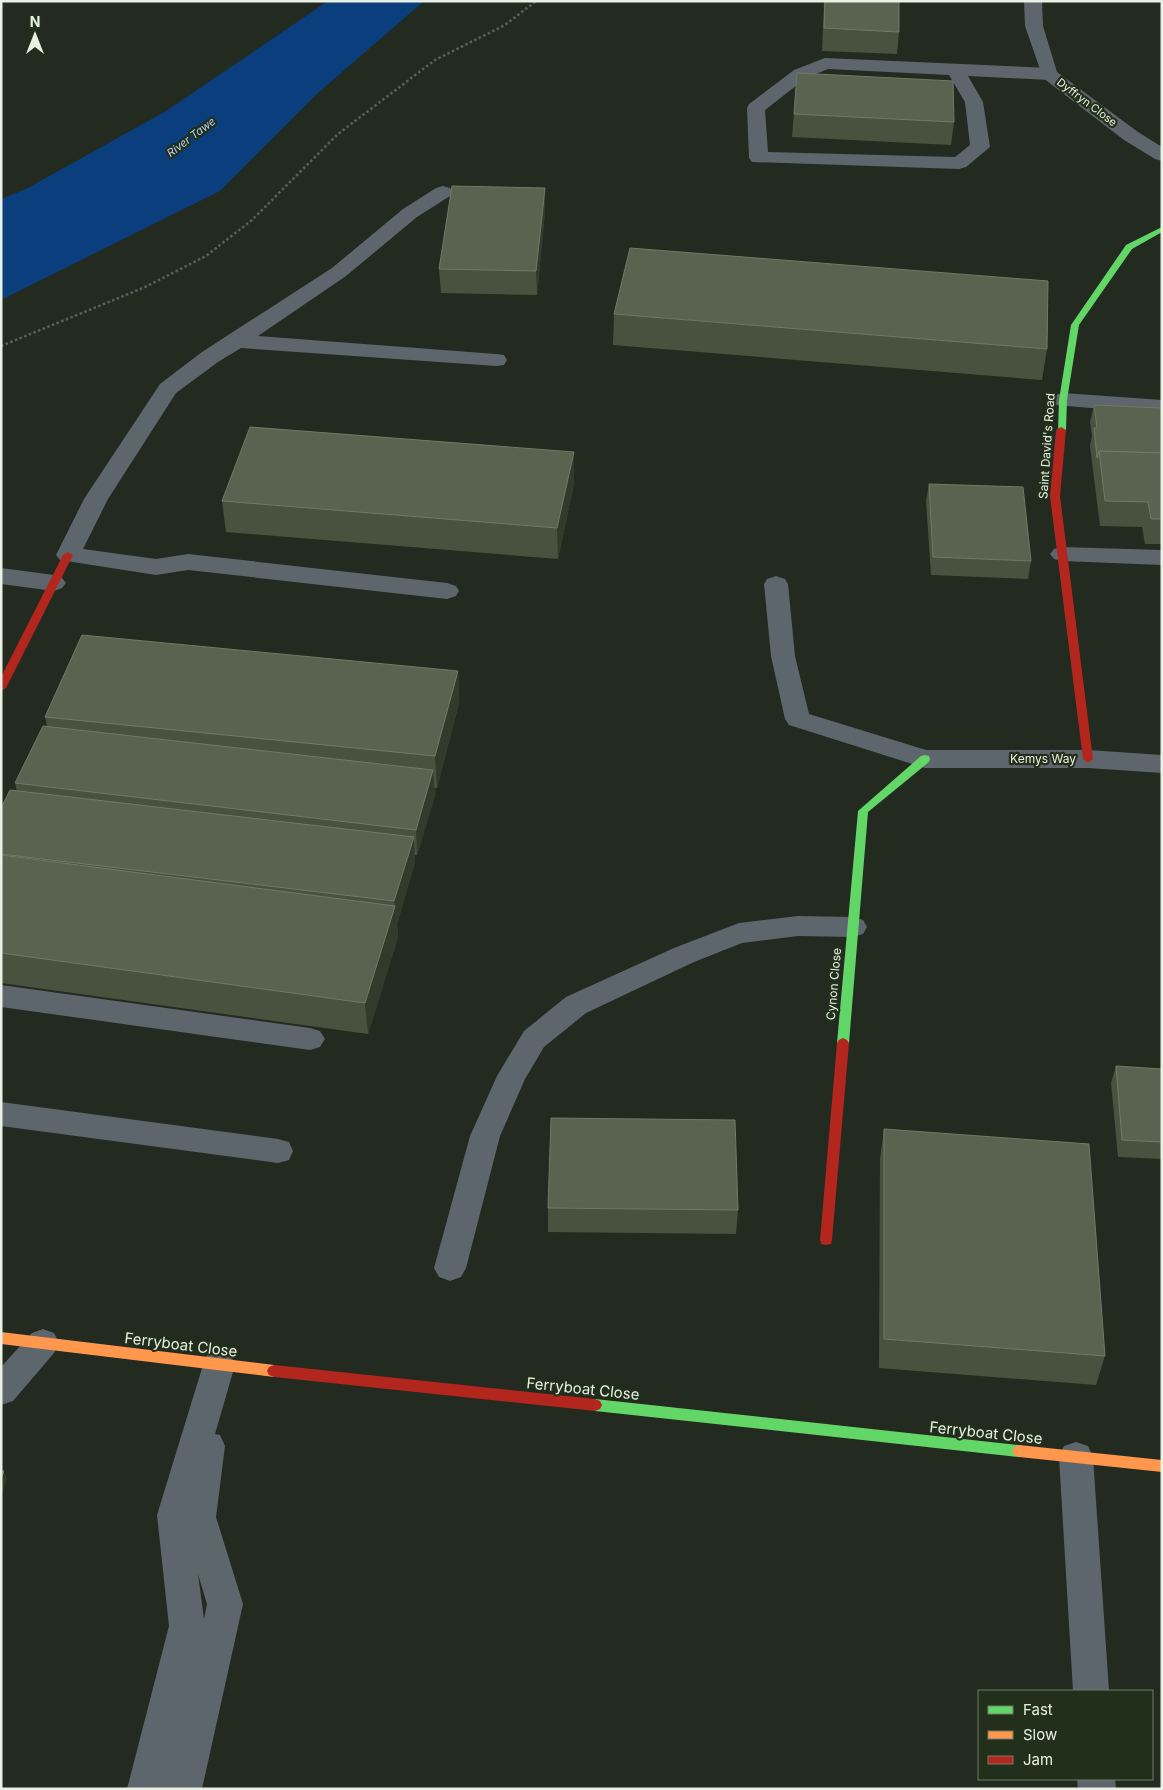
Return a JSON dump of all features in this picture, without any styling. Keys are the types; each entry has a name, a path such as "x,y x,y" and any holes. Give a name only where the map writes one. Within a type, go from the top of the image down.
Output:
{"street":[{"name":"Dyffryn Close","path":"1033,1 1034,26 1050,74 1131,136 1162,155"},
{"path":"956,70 974,102 980,147 959,163 759,158 756,108 800,74 825,63 1050,74"},
{"path":"1,688 96,499 168,389 210,357 339,272 410,213 443,192"},
{"name":"Saint David's Road","path":"1088,760 1055,496 1063,400 1075,325 1129,247 1162,229"},
{"path":"237,341 496,360"},
{"path":"1063,400 1162,406"},
{"path":"1062,554 1162,558"},
{"path":"68,555 156,567 188,562 447,591"},
{"path":"1,576 54,583"},
{"name":"Kemys Way","path":"776,584 783,656 798,719 925,760 1088,760 1162,764"},
{"name":"Cynon Close","path":"826,1240 863,811 925,760"},
{"path":"450,1268 485,1136 512,1076 534,1039 576,1005 684,955 739,933 798,926 853,927"},
{"path":"1,996 310,1039"},
{"path":"1,1114 278,1151"},
{"name":"Ferryboat Close","path":"1,1338 219,1365 1162,1466"},
{"path":"1,1391 43,1343"},
{"path":"146,1789 186,1626 174,1515 219,1365"},
{"path":"183,1789 225,1604 199,1517 219,1365"},
{"path":"1076,1457 1091,1690"}],"path":[{"path":"1,346 143,288 206,256 252,220 338,134 435,60 505,25 536,1"}],"water":[{"name":"River Tawe","path":"328,1 424,1 318,93 220,191 1,300 1,199 26,189 166,111"}],"building":[{"path":"825,1 899,1 899,32 824,28"},
{"path":"797,73 953,81 954,122 794,114"},
{"path":"452,186 545,188 536,271 439,269"},
{"path":"630,248 1048,281 1047,349 614,314"},
{"path":"1094,405 1162,408 1162,453 1099,451 1097,458 1094,428 1097,428"},
{"path":"250,427 574,452 557,528 222,501"},
{"path":"1099,451 1162,453 1162,519 1151,519 1148,502 1105,501"},
{"path":"929,484 1023,487 1031,561 933,557"},
{"path":"82,635 458,671 435,756 45,717"},
{"path":"43,726 433,770 416,830 15,783"},
{"path":"10,790 414,837 394,901 1,854 1,808"},
{"path":"1,855 395,906 365,1003 1,953"},
{"path":"1116,1066 1162,1069 1162,1142 1122,1140"},
{"path":"551,1118 735,1120 738,1210 548,1208"},
{"path":"884,1129 1089,1144 1105,1356 884,1339"}],"traffic: fast":[{"path":"1061,430 1063,400 1075,325 1129,247 1162,229"},
{"path":"843,1043 863,811 925,759"},
{"path":"595,1405 1019,1451"}],"traffic: slow":[{"path":"1,1338 274,1371"},
{"path":"1019,1451 1162,1466"}],"traffic: jam":[{"path":"1061,430 1055,496 1088,759"},
{"path":"1,688 68,555"},
{"path":"826,1240 843,1043"},
{"path":"274,1371 595,1405"}]}
